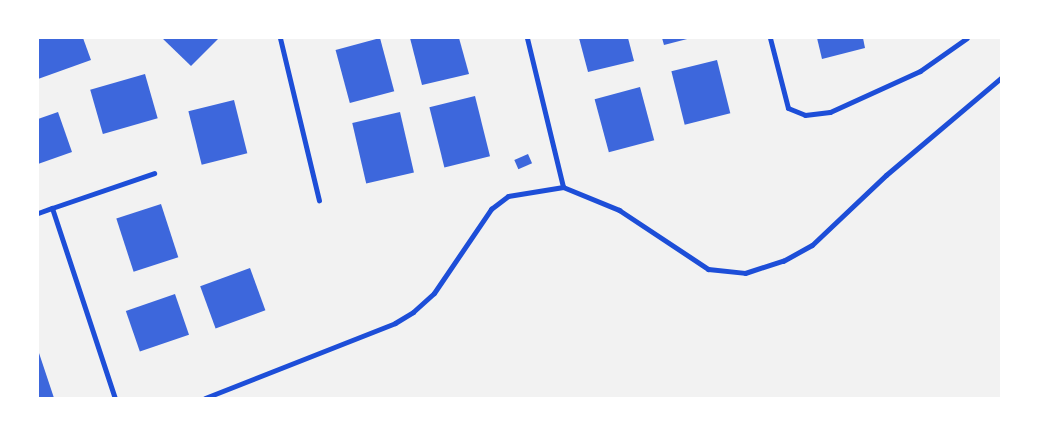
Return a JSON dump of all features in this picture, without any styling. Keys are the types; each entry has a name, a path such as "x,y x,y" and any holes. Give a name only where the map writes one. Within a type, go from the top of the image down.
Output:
{"street":[{"path":"280,38 319,200"},
{"path":"527,38 563,187"},
{"path":"770,38 788,108 805,115 830,112 920,71 967,38"},
{"path":"205,398 407,316 434,293 497,205 508,196 563,187 619,210 708,269 745,273 783,261 812,245 886,174 1002,77"},
{"path":"38,213 154,173"},
{"path":"52,208 116,398"}],"building":[{"path":"38,38 83,38 91,60 38,79"},
{"path":"162,38 219,38 191,66"},
{"path":"380,38 394,91 350,103 336,50"},
{"path":"410,38 459,38 469,74 422,85"},
{"path":"579,38 628,38 634,61 588,72"},
{"path":"662,38 691,38 664,45"},
{"path":"817,38 863,38 865,48 822,59"},
{"path":"717,60 730,113 685,125 671,71"},
{"path":"145,74 158,118 103,134 90,90"},
{"path":"640,87 654,140 609,152 595,99"},
{"path":"475,96 490,156 444,168 429,107"},
{"path":"234,100 247,153 202,165 188,111"},
{"path":"58,112 72,152 38,164 38,119"},
{"path":"400,112 414,172 366,183 352,123"},
{"path":"528,154 532,163 518,169 514,160"},
{"path":"161,204 178,257 134,272 116,219"},
{"path":"250,268 265,310 216,328 200,286"},
{"path":"175,294 189,335 140,352 126,311"},
{"path":"38,350 54,398 38,398"}]}
